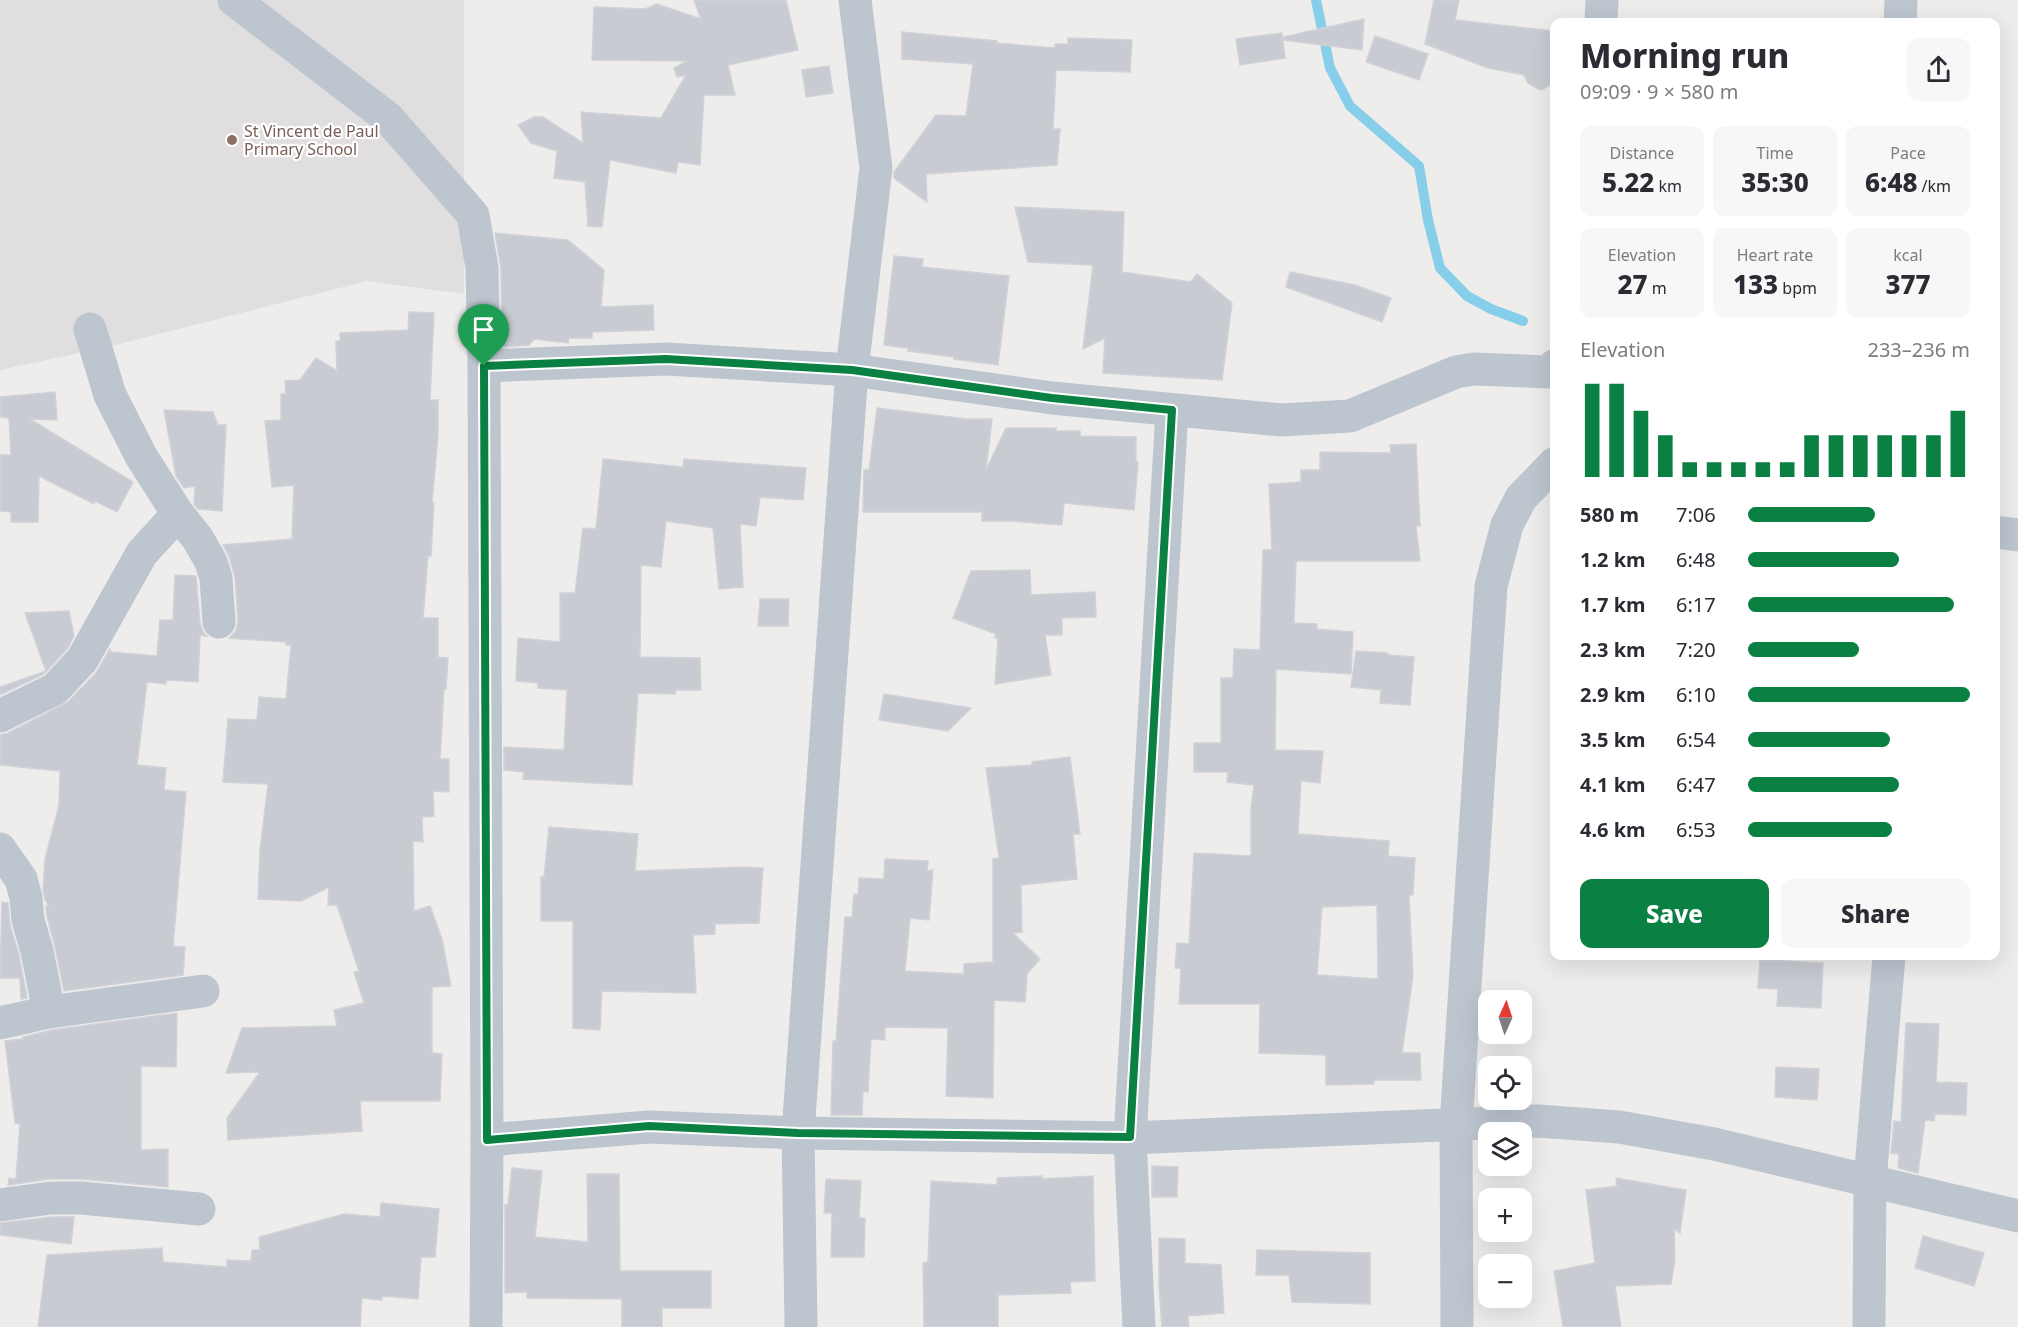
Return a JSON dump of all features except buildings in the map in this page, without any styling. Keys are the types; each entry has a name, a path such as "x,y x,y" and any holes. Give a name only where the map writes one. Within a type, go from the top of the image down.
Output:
{"street":[{"path":"234,0 388,118 473,215 482,268 484,366 486,1327"},
{"path":"801,1327 798,1133 852,370 876,168 855,0"},
{"path":"1601,18 1602,0"},
{"path":"1900,18 1901,0"},
{"path":"90,329 110,395 141,456 178,514 198,539 211,562 216,578 219,622"},
{"path":"484,366 666,359 852,370 1052,398 1281,420 1350,416 1456,372 1474,369 1550,374"},
{"path":"1139,1327 1130,1137 1172,410"},
{"path":"1457,1327 1456,1125 1491,586 1507,525 1521,498 1550,468"},
{"path":"0,716 55,689 82,660 142,552 178,514"},
{"path":"2000,533 2018,535"},
{"path":"0,849 21,879 49,1012"},
{"path":"1869,1327 1870,1181 1889,960"},
{"path":"0,1023 49,1012 203,991"},
{"path":"487,1140 649,1126 798,1133 1130,1137 1538,1121 1619,1127 1714,1144 2018,1216"},
{"path":"0,1205 51,1198 81,1198 200,1209"}],"shaded area":[{"name":"St Vincent de Paul Primary School","path":"0,0 464,0 464,294 367,281 112,346 0,370"}],"waterway":[{"path":"1316,0 1330,68 1350,106 1419,166 1428,220 1440,268 1467,296 1491,309 1523,321"}],"place":[{"name":"St Vincent de Paul Primary School","path":"232,140"}],"route":[{"path":"666,359 852,370 1052,398 1172,410 1130,1137 798,1133 649,1126 487,1140 484,366 666,359"}]}
